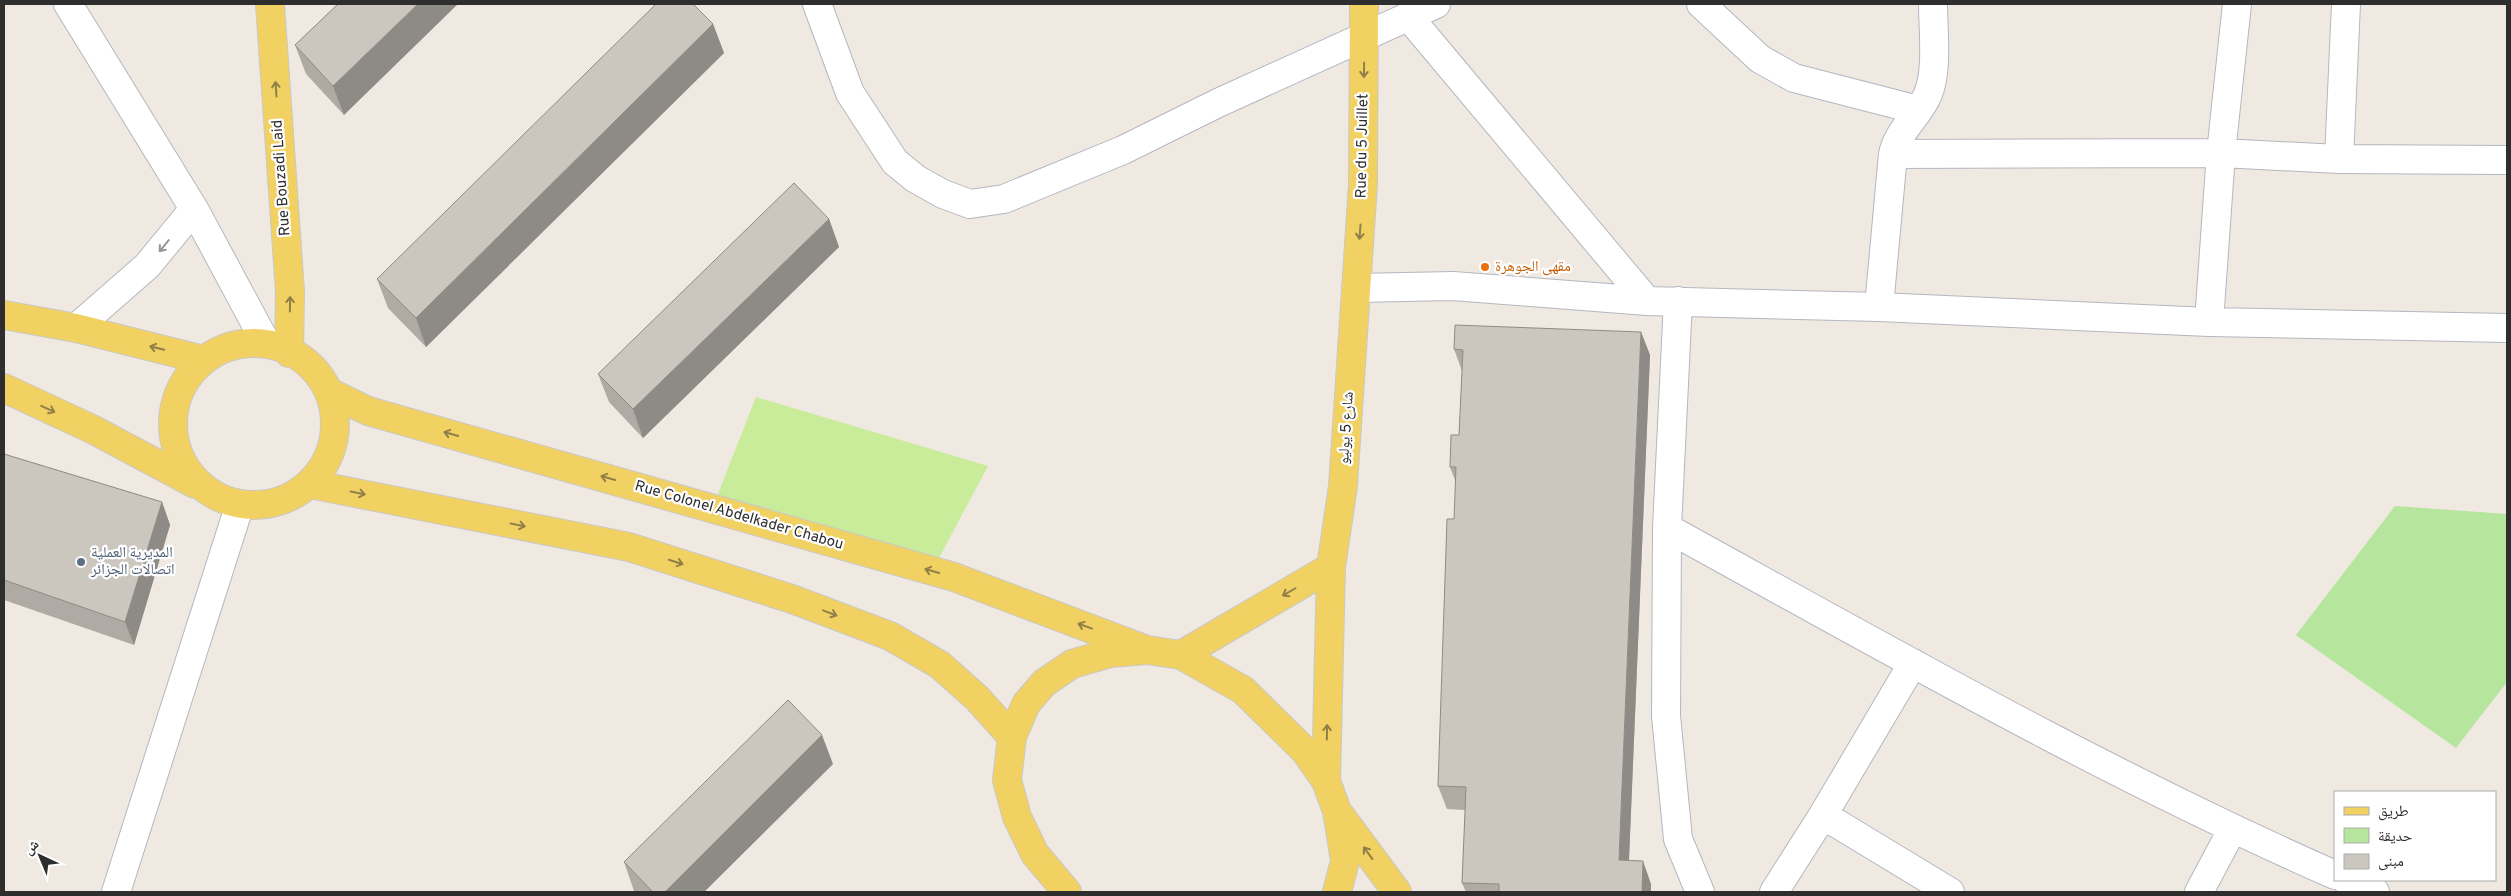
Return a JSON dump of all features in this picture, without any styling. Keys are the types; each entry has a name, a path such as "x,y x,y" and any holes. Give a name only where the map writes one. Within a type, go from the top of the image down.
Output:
{"main road":[{"name":"Rue Bouzadi Laid","path":"270,4 290,292 277,348"},
{"name":"Rue du 5 Juillet","path":"1356,288 1362,184 1364,4"},
{"name":"شارع 5 يوليو","path":"1326,781 1331,567 1343,486 1356,288"},
{"path":"4,315 76,328 204,360"},
{"path":"4,388 94,430 203,488 240,504 259,506 278,502 295,495 310,484 326,464 334,441 335,416 330,392 316,370 277,348 233,345 204,360 191,372 181,388 175,405 172,424 174,442 180,459 190,475 203,488"},
{"name":"Rue Colonel Abdelkader Chabou","path":"330,392 368,411 954,577 1147,650"},
{"path":"310,484 629,547 792,598 890,636 940,665 977,698 1012,737"},
{"path":"1181,655 1331,567"},
{"path":"1056,887 1035,854 1017,817 1007,780 1012,737 1026,704 1044,682 1072,664 1110,653 1147,650 1181,655 1243,690 1305,750 1326,781 1337,811 1346,861 1337,892"},
{"path":"1337,811 1397,892"}],"street":[{"path":"68,4 277,348"},
{"path":"817,4 850,93 895,162 923,183 942,194 970,204 1004,199 1122,150 1218,103 1436,4"},
{"path":"1701,4 1760,59 1794,78 1918,110"},
{"path":"1879,307 1893,154 1895,144 1906,125 1928,94 1932,74 1933,4"},
{"path":"2209,322 2221,153 2237,4"},
{"path":"2338,159 2346,4"},
{"path":"1408,16 1647,301"},
{"path":"1893,154 2221,153 2338,159 2507,160"},
{"path":"76,328 148,266 194,209"},
{"path":"1356,288 1453,286 1647,301 1879,307 2209,322 2507,328"},
{"path":"1678,302 1667,528 1666,716 1678,840 1700,892"},
{"path":"116,892 240,504"},
{"path":"1667,528 1913,663 2232,830 2334,875"},
{"path":"1774,892 1823,815 1913,663"},
{"path":"1823,815 1950,892"},
{"path":"2199,892 2232,830"},
{"path":"2348,881 2375,892"}],"green space":[{"path":"756,397 988,466 932,571 712,509"},
{"path":"2395,506 2507,514 2507,682 2456,748 2296,635"}],"building":[{"path":"338,4 418,4 333,86 295,45"},
{"path":"656,4 693,4 713,24 416,318 377,279"},
{"path":"794,183 829,219 633,409 598,374"},
{"path":"1455,325 1641,332 1619,860 1643,861 1642,892 1499,892 1499,884 1462,883 1466,787 1438,786 1447,519 1454,519 1456,467 1450,467 1451,435 1459,435 1463,350 1454,349"},
{"name":"المديرية العملية اتصالات الجزائر","path":"4,454 162,502 125,622 4,580"},
{"path":"788,700 822,735 665,892 653,892 624,862"}],"place":[{"name":"مقهى الجوهرة","path":"1485,267"},
{"name":"المديرية العملية اتصالات الجزائر","path":"81,562"}]}
